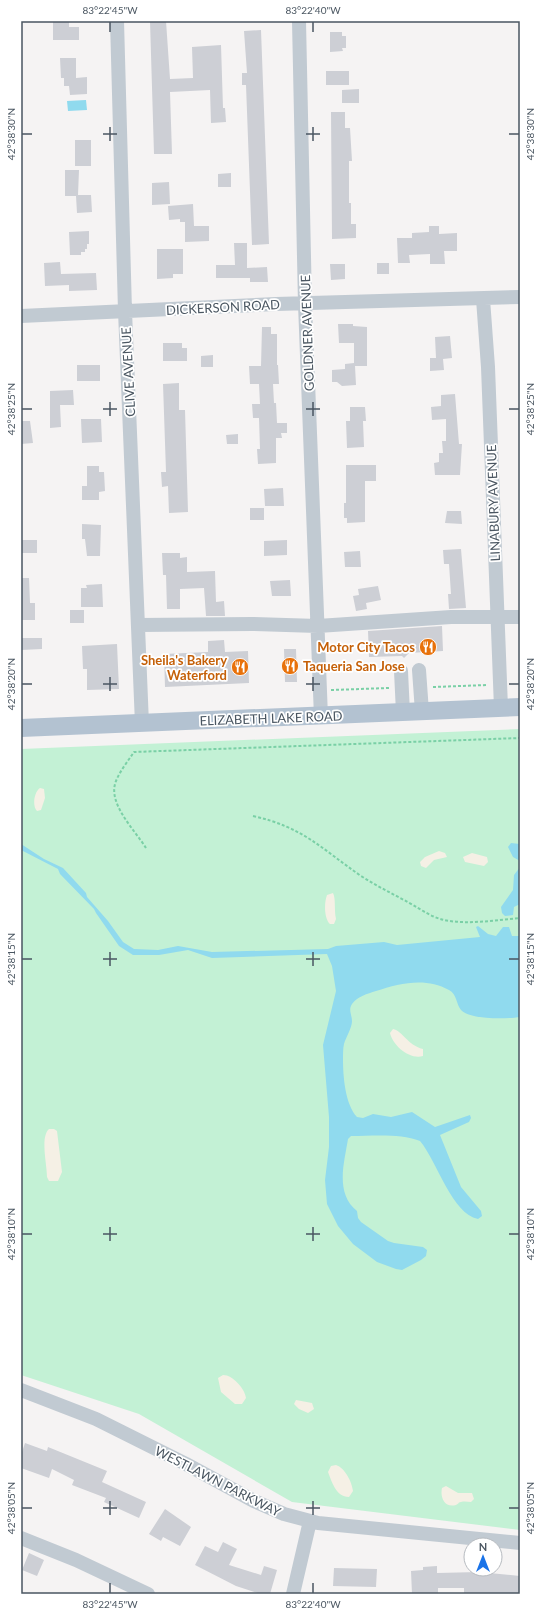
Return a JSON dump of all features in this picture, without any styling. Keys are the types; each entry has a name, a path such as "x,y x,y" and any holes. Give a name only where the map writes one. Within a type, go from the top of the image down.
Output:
{"main road":[{"name":"ELIZABETH LAKE ROAD","path":"21,728 321,717 520,707"}],"street":[{"name":"CLIVE AVENUE","path":"117,21 125,311 142,724"},
{"name":"GOLDNER AVENUE","path":"299,21 305,304 321,717"},
{"name":"DICKERSON ROAD","path":"21,316 305,304 483,299 520,296"},
{"name":"LINABURY AVENUE","path":"483,299 488,367 501,708"},
{"path":"139,625 252,624 318,626 451,618 520,617"},
{"path":"419,670 422,712"},
{"path":"401,671 403,713"},
{"name":"WESTLAWN PARKWAY","path":"21,1390 96,1419 186,1464 254,1501 284,1514 310,1521 520,1543"},
{"path":"293,1594 310,1521"},
{"path":"21,1538 76,1560 148,1594"}],"path":[{"path":"146,848 118,806 113,793 116,780 134,752 520,738"},
{"path":"253,816 279,823 293,829 319,844 360,875 384,890 443,920 461,922 520,918"}],"green space":[{"path":"520,729 520,1530 292,1502 139,1414 21,1375 21,749"}],"sand":[{"path":"40,788 44,789 45,798 41,810 37,811 35,809 34,799"},
{"path":"439,851 445,853 447,857 434,860 426,868 421,866 420,862 425,857"},
{"path":"472,853 487,857 488,862 484,866 465,862 463,857"},
{"path":"333,893 336,919 334,924 330,924 325,910 325,902 327,895"},
{"path":"393,1029 400,1032 413,1044 423,1049 423,1056 413,1056 398,1047 390,1033"},
{"path":"49,1129 54,1129 57,1131 62,1172 58,1181 49,1181 47,1177 44,1144 46,1133"},
{"path":"223,1375 231,1377 241,1387 246,1398 242,1404 235,1404 221,1392 218,1378"},
{"path":"296,1400 312,1403 314,1409 308,1413 299,1409 294,1404"},
{"path":"336,1465 348,1476 353,1491 349,1497 338,1492 331,1480 328,1472 331,1466"},
{"path":"446,1486 458,1493 472,1493 474,1499 471,1502 462,1502 452,1506 448,1505 442,1498 442,1488"}],"water":[{"path":"86,100 87,110 68,111 67,101"},
{"path":"511,843 520,844 520,861 513,857 508,847"},
{"path":"21,844 44,859 63,868 86,893 87,897 108,921 123,942 134,949 158,950 178,946 212,952 328,949 336,946 384,942 397,945 480,937 476,927 478,926 488,934 496,936 503,927 509,927 512,936 520,936 520,1017 498,1018 472,1016 459,1008 454,994 449,990 440,986 422,982 404,984 366,994 354,1001 350,1008 352,1024 343,1049 347,1097 357,1117 363,1118 373,1114 391,1117 412,1112 435,1127 470,1115 471,1118 469,1122 440,1135 461,1187 481,1211 482,1216 478,1219 469,1215 460,1208 420,1141 412,1138 395,1136 351,1136 348,1139 343,1168 343,1187 350,1204 357,1211 358,1218 361,1222 388,1241 423,1247 427,1250 426,1256 402,1270 396,1269 377,1262 353,1244 338,1226 327,1204 325,1180 329,1147 329,1117 323,1045 336,991 332,966 327,954 212,958 188,950 159,955 133,955 119,946 94,909 60,874 58,869 21,850"},
{"path":"520,867 520,904 514,907 513,915 505,916 502,913 501,907 513,890 514,875"}],"building":[{"path":"150,21 166,21 170,79 193,78 192,47 221,45 223,108 225,108 226,122 211,123 210,90 170,92 172,154 154,154"},
{"path":"53,22 69,22 69,27 79,27 79,40 53,40"},
{"path":"261,30 269,244 252,245 246,85 242,85 242,73 247,73 244,31"},
{"path":"330,32 342,32 342,36 346,36 346,48 342,48 343,51 330,52"},
{"path":"60,58 76,58 76,78 87,77 87,94 70,95 69,86 64,86 64,78 61,78"},
{"path":"326,71 349,71 349,85 326,85"},
{"path":"359,89 359,103 342,103 342,90"},
{"path":"331,112 345,112 345,128 350,128 352,161 349,161 349,203 351,203 351,224 356,224 356,238 332,239"},
{"path":"75,140 91,140 91,166 75,166"},
{"path":"65,170 79,170 78,195 91,195 92,212 77,213 76,196 65,196"},
{"path":"231,173 231,187 218,187 218,174"},
{"path":"169,182 170,204 152,205 152,183"},
{"path":"193,204 194,226 209,226 209,241 185,242 185,222 180,222 180,219 169,220 168,206"},
{"path":"429,226 439,226 439,234 457,233 457,251 444,251 445,264 430,264 430,254 409,255 410,263 398,263 397,238 412,238 412,233 429,232"},
{"path":"89,231 89,244 87,244 87,249 85,249 85,252 81,252 81,255 70,255 69,232"},
{"path":"234,243 247,243 247,268 267,267 268,282 250,282 250,278 216,278 216,265 235,265"},
{"path":"157,249 183,249 183,274 173,274 173,278 157,279"},
{"path":"60,262 61,274 96,273 97,290 69,291 69,285 45,286 44,263"},
{"path":"377,263 389,263 389,274 377,274"},
{"path":"330,264 345,264 345,279 331,280"},
{"path":"338,324 353,324 353,326 367,327 367,366 355,366 356,385 342,386 337,382 332,382 332,370 345,369 345,364 354,363 354,343 339,343"},
{"path":"262,327 271,327 271,334 277,334 277,365 279,384 273,384 274,403 276,403 277,423 287,423 287,433 281,433 282,438 276,438 276,463 258,464 257,449 260,449 259,418 253,418 252,404 260,404 259,384 250,384 249,366 261,366"},
{"path":"450,336 452,358 443,359 444,370 430,371 430,358 436,358 435,337"},
{"path":"163,343 182,343 182,348 187,348 187,361 163,361"},
{"path":"213,355 213,367 201,367 201,356"},
{"path":"77,365 100,365 100,381 77,381"},
{"path":"179,383 179,410 185,410 188,512 169,513 168,486 162,487 161,472 166,472 163,384"},
{"path":"73,390 74,405 60,405 61,427 50,428 50,391"},
{"path":"455,394 459,444 462,444 460,475 435,475 434,463 439,462 439,453 443,453 442,441 446,441 446,419 432,420 431,407 441,406 441,395"},
{"path":"350,407 365,407 366,421 363,421 364,447 347,448 346,421 350,421"},
{"path":"81,419 101,419 102,442 82,443"},
{"path":"21,421 30,421 33,443 21,444"},
{"path":"238,434 238,444 227,444 226,435"},
{"path":"346,465 376,465 376,481 365,481 365,522 347,523 347,518 344,518 344,503 346,503"},
{"path":"87,466 99,466 99,472 104,472 105,491 99,492 99,500 82,500 82,486 87,486"},
{"path":"283,488 284,506 265,506 264,489"},
{"path":"250,508 264,508 264,520 250,520"},
{"path":"447,511 461,511 462,524 445,523"},
{"path":"82,524 101,525 100,556 87,556 85,539 82,539"},
{"path":"21,540 37,540 37,553 21,553"},
{"path":"287,540 287,555 264,556 264,541"},
{"path":"461,549 466,608 449,609 448,594 451,594 449,564 444,564 443,550"},
{"path":"360,551 361,567 345,567 344,552"},
{"path":"162,553 180,553 180,558 187,557 187,572 215,571 216,602 224,601 225,616 206,616 204,588 180,589 180,609 167,609 166,575 163,575"},
{"path":"21,578 29,578 30,603 35,603 35,620 21,620"},
{"path":"290,580 291,596 272,596 270,581"},
{"path":"102,584 103,607 81,607 81,588 87,588 86,585"},
{"path":"378,586 381,600 366,603 367,609 356,611 353,596 359,595 358,589"},
{"path":"70,610 84,610 84,623 70,623"},
{"path":"442,626 443,651 409,653 404,658 402,656 369,657 368,631"},
{"path":"21,638 42,638 42,649 21,650"},
{"path":"224,640 225,652 248,651 249,683 165,687 164,654 208,652 208,641"},
{"path":"117,644 119,689 87,690 87,669 83,669 82,646"},
{"name":"Taqueria San Jose","path":"284,649 296,649 297,682 285,682"},
{"path":"25,1443 47,1451 48,1447 107,1471 102,1482 146,1502 139,1518 104,1502 106,1498 72,1485 74,1480 52,1469 49,1478 21,1468 21,1455"},
{"path":"165,1509 191,1527 180,1546 163,1537 161,1541 149,1534"},
{"path":"223,1542 237,1549 229,1565 261,1575 264,1566 277,1570 270,1594 261,1594 236,1586 195,1565 205,1546 218,1552"},
{"path":"29,1553 44,1560 37,1576 22,1570"},
{"path":"437,1566 437,1573 463,1572 463,1577 503,1577 503,1574 520,1576 520,1594 464,1594 464,1588 438,1588 438,1594 412,1594 411,1571 423,1570 423,1567"},
{"path":"334,1568 377,1569 376,1587 333,1586"}],"place":[{"name":"Motor City Tacos","path":"428,647"},
{"name":"Taqueria San Jose","path":"290,666"},
{"name":"Sheila's Bakery Waterford","path":"240,667"}]}
